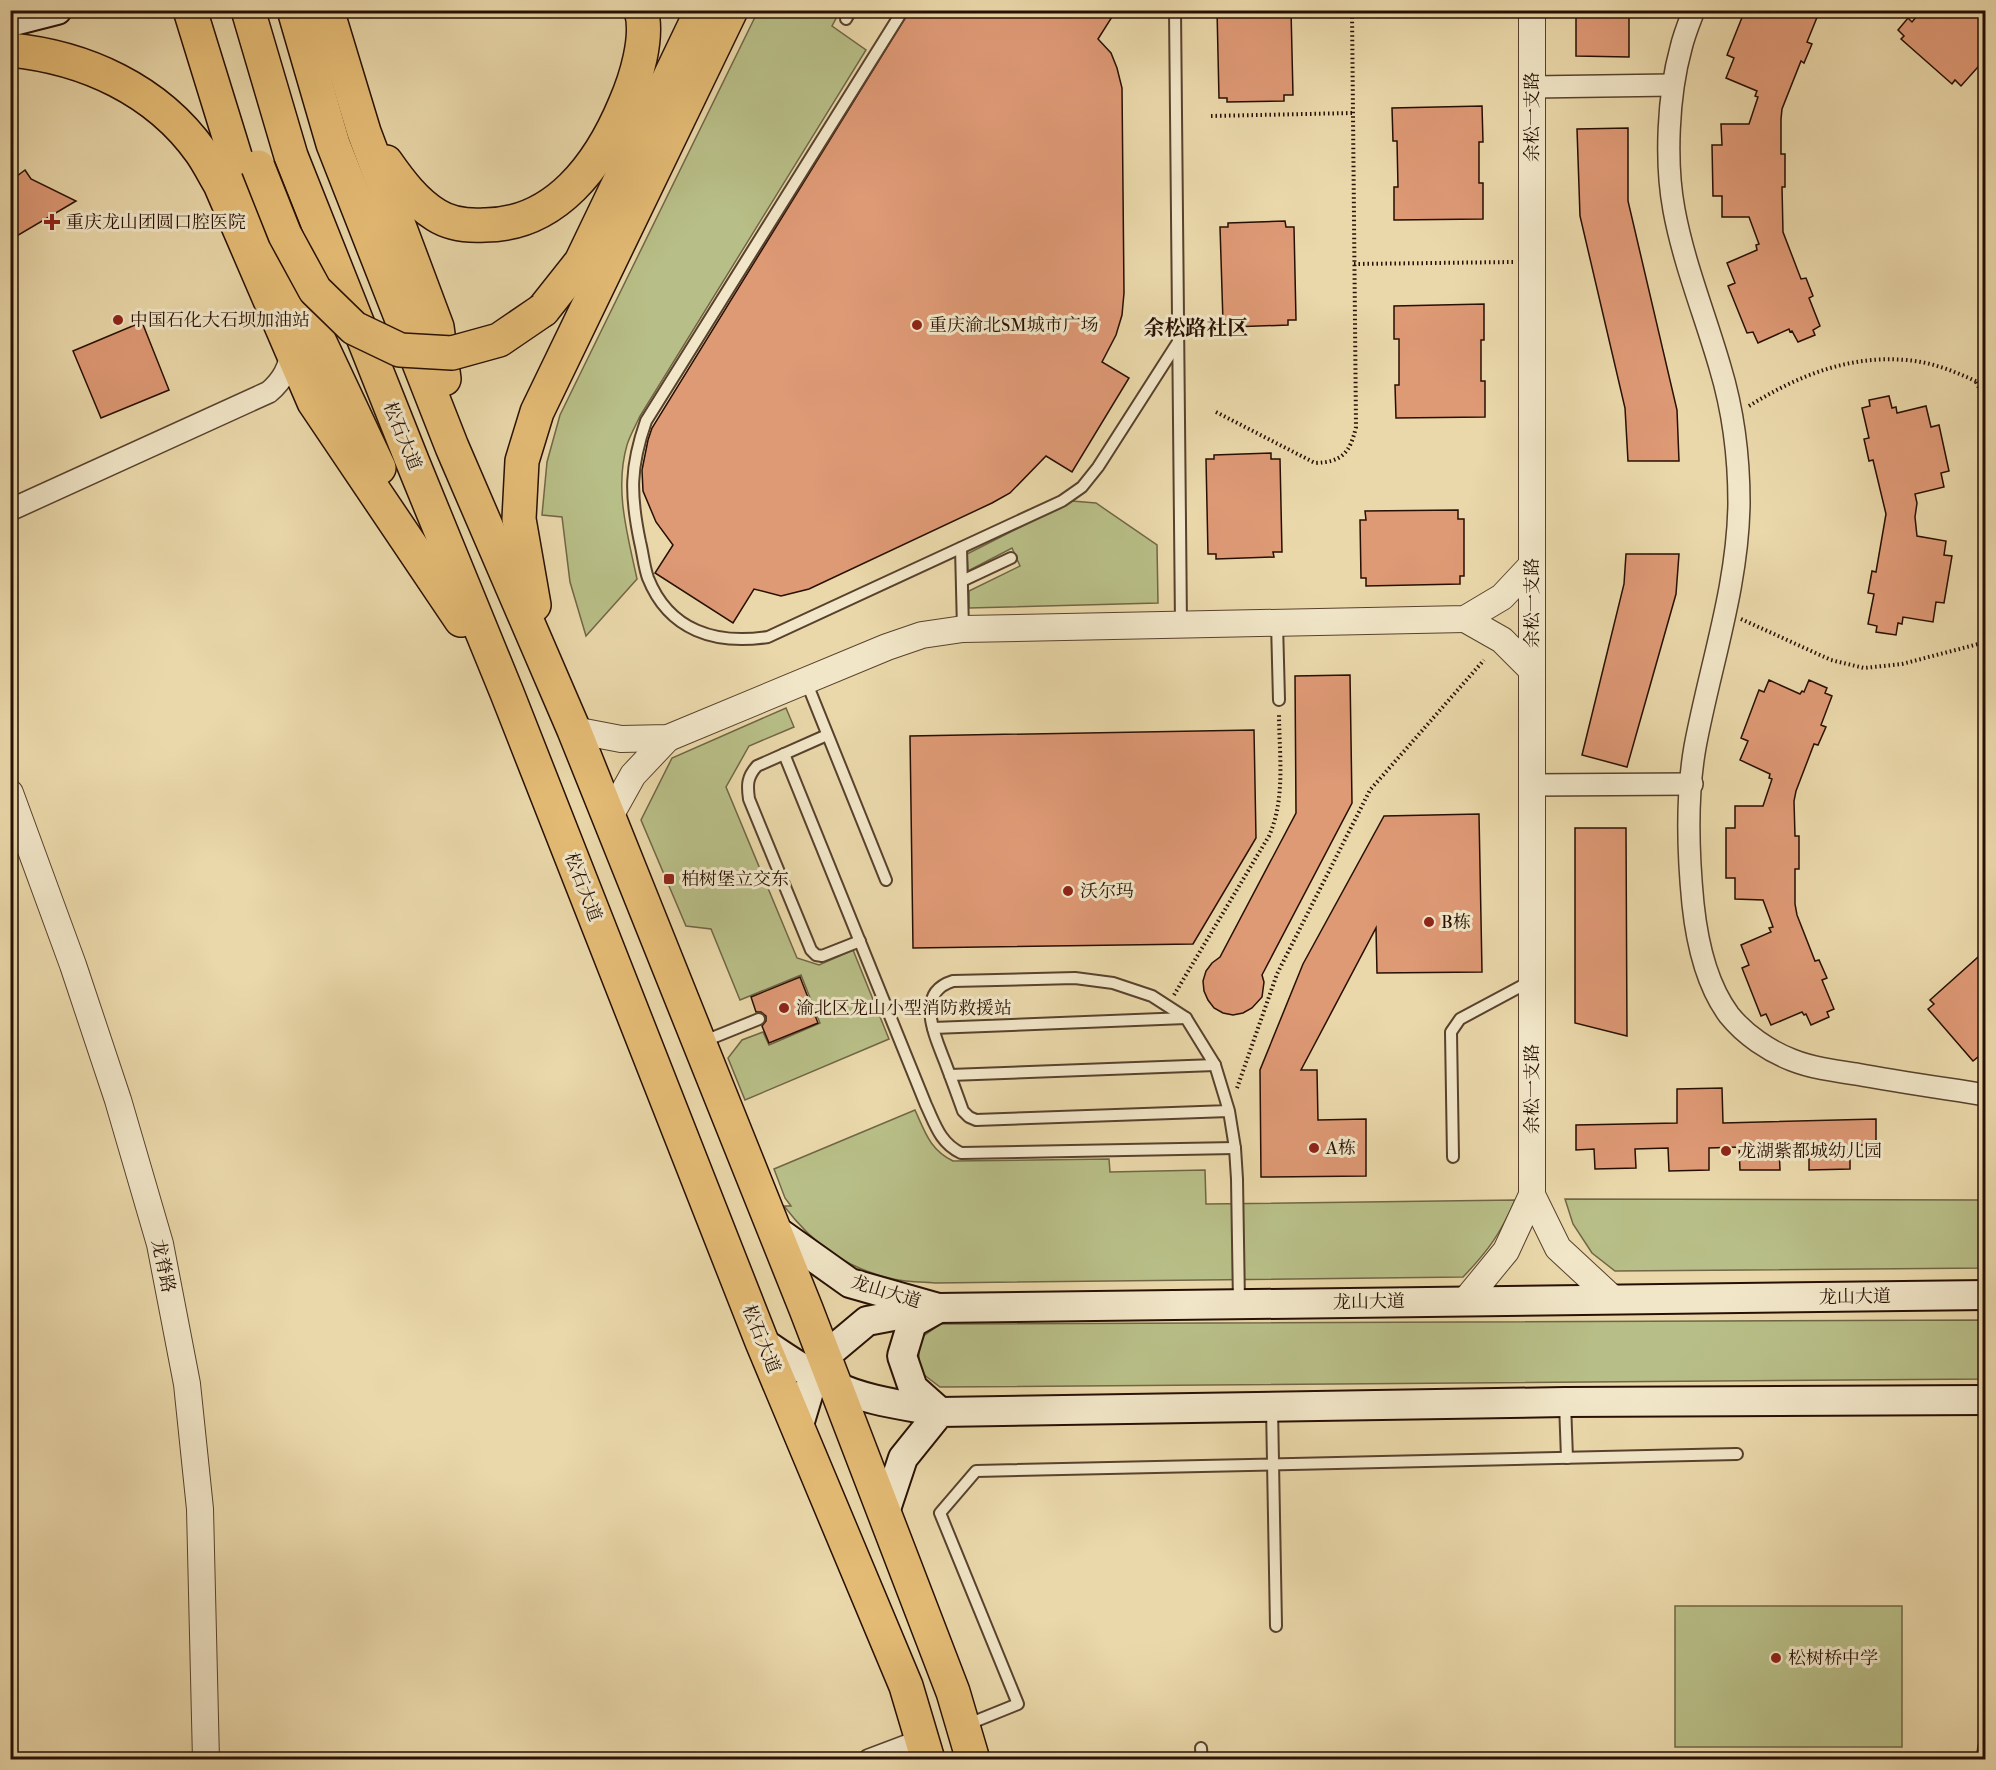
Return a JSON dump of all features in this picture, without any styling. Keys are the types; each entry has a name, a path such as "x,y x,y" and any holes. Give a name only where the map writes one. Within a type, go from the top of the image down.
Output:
{"highway":[{"path":"190,10 240,172 382,476 447,598"},
{"path":"212,10 258,167 285,235 315,290 354,328 400,350 452,353 500,340 543,310 581,262 702,10"},
{"name":"松石大道","path":"248,10 291,156 412,463 507,693 762,1342 906,1686 925,1750"},
{"path":"294,10 333,144 452,447 574,730 774,1229 824,1373 884,1515 953,1692 973,1760"},
{"path":"327,10 364,132 437,327 452,447"},
{"path":"364,132 407,191 437,216 466,226 498,225 529,217 554,204 574,185 596,160 617,123 633,86 641,54 643,17 641,10"},
{"path":"550,677 528,581 519,519 522,461 537,412 730,10"},
{"path":"10,50 37,52 77,62 115,78 148,99 175,123 201,152 220,184 314,402 447,598 507,693"}],"main road":[{"path":"10,22 57,10"},
{"name":"龙山大道","path":"774,1229 850,1283 938,1308 1986,1295"},
{"path":"798,1428 824,1373 867,1321 938,1308"},
{"path":"938,1308 912,1323 902,1356 913,1388 940,1412"},
{"path":"762,1342 878,1400 940,1412 1565,1402 1986,1400"},
{"path":"884,1515 903,1458 940,1412"}],"street":[{"name":"余松一支路","path":"1532,10 1532,1196"},
{"path":"1694,10 1681,47 1671,99 1670,155 1674,209 1721,370 1731,416 1739,504 1731,589 1695,750 1692,784 1689,869 1696,926 1709,980 1729,1015 1758,1042 1793,1060 1882,1079 1986,1095"},
{"path":"1532,87 1673,85"},
{"path":"10,510 269,392 284,376 290,364 292,349"},
{"path":"269,392 294,392 314,402"},
{"path":"574,730 621,739 668,738 887,647 922,635 963,629 1465,619 1502,597 1532,564"},
{"path":"1465,619 1502,640 1532,670"},
{"path":"609,818 633,775 668,738"},
{"path":"1532,785 1692,784"},
{"name":"龙脊路","path":"10,793 73,965 118,1100 162,1255 187,1383 200,1509 206,1760"},
{"path":"1532,1196 1558,1248 1613,1299"},
{"path":"1465,1301 1506,1251 1532,1196"},
{"path":"869,1760 925,1750"}],"lane":[{"path":"903,10 646,421 636,450 632,482 636,520 648,578 664,606 688,627 719,638 745,640 768,637 1062,501 1082,487 1098,467 1179,342"},
{"path":"1175,10 1181,625"},
{"path":"961,548 963,629"},
{"path":"962,581 1011,558"},
{"path":"1277,623 1279,700"},
{"path":"806,681 886,880"},
{"path":"827,735 757,766 750,775 747,785 749,799 811,950 816,955 822,956 860,941"},
{"path":"784,754 926,1105 940,1137 949,1148 961,1153 1235,1148"},
{"path":"1229,1111 976,1120 963,1111 933,1028 930,1011 932,999 938,989 945,983 953,981 1075,978 1123,986 1152,996 1186,1018 1215,1065 1229,1111 1237,1179 1239,1304"},
{"path":"1453,1157 1451,1032 1460,1019 1532,981"},
{"path":"933,1028 1186,1018"},
{"path":"699,1043 759,1019"},
{"path":"950,1075 1215,1065"},
{"path":"1565,1402 1567,1458"},
{"path":"1272,1407 1276,1626"},
{"path":"963,1726 1018,1704 940,1513 976,1471 1737,1454"},
{"path":"1982,1760 1986,1737"},
{"path":"1201,1748 1202,1760"}],"path":[{"path":"1216,412 1315,463 1332,463 1341,457 1352,444 1356,427 1352,10"},
{"path":"1211,116 1353,113"},
{"path":"1354,264 1532,261"},
{"path":"1731,416 1781,386 1825,369 1868,360 1908,360 1954,371 1986,386"},
{"path":"1976,381 1986,401"},
{"path":"1726,613 1831,660 1864,668 1902,664 1986,642"},
{"path":"1980,643 1986,634"},
{"path":"1229,1111 1277,974 1370,790 1485,660"},
{"path":"1168,1006 1263,846 1276,819 1280,801 1279,700"}],"green space":[{"path":"758,11 840,11 832,26 866,50 633,430 623,462 622,496 626,530 637,579 586,636 570,582 562,517 542,515 547,462 560,415"},
{"path":"1072,501 1096,503 1157,545 1158,603 969,608 969,591 1020,566 1012,548 968,571 967,554"},
{"path":"786,708 794,727 749,746 726,787 797,958 819,965 853,950 889,1039 745,1100 728,1058 742,1040 763,1032 769,1045 820,1023 801,975 740,1000 711,929 686,926 641,820 672,758"},
{"path":"915,1110 925,1133 934,1146 945,1157 953,1161 1109,1159 1110,1172 1205,1170 1206,1204 1515,1200 1493,1241 1463,1277 935,1283 898,1280 845,1261 819,1243 784,1206 791,1206 785,1198 774,1169"},
{"path":"1565,1199 1985,1200 1985,1268 1615,1271 1592,1253 1573,1224"},
{"path":"1986,1320 1985,1379 940,1387 919,1371 919,1339 941,1324"},
{"path":"1675,1606 1902,1606 1902,1747 1675,1747"}],"building":[{"name":"重庆渝北SM城市广场","path":"910,10 1103,10 1112,17 1098,39 1111,53 1122,88 1124,293 1122,315 1116,335 1102,362 1129,378 1072,472 1046,456 1010,493 809,589 781,596 754,589 733,623 655,573 673,545 656,522 643,491 642,470 648,440 652,428"},
{"path":"1217,10 1291,10 1293,95 1284,95 1284,101 1227,102 1227,98 1219,98"},
{"path":"1576,10 1629,10 1629,57 1576,56"},
{"path":"1745,10 1820,10 1807,42 1812,44 1804,63 1801,61 1782,109 1781,119 1781,154 1785,154 1785,187 1782,187 1783,232 1801,279 1806,278 1813,296 1809,298 1820,326 1813,330 1815,335 1798,342 1789,329 1758,343 1753,332 1747,333 1728,286 1735,283 1727,263 1757,250 1756,245 1759,244 1749,217 1722,217 1722,196 1713,196 1712,145 1722,145 1721,124 1749,124 1758,97 1755,96 1757,91 1726,78 1734,58 1727,55"},
{"path":"1922,10 1986,10 1986,58 1961,86 1955,80 1952,84 1901,39 1904,36 1898,30 1908,18 1912,22"},
{"path":"1482,106 1483,142 1479,142 1479,183 1483,183 1483,219 1394,220 1394,187 1398,187 1397,141 1393,141 1392,108"},
{"path":"1628,128 1628,201 1677,410 1679,461 1628,461 1625,408 1580,216 1577,129"},
{"path":"25,170 31,179 76,201 10,240 10,174 17,176"},
{"path":"1285,221 1286,227 1294,227 1296,320 1288,320 1288,325 1231,327 1230,322 1223,322 1220,227 1228,227 1228,223"},
{"path":"1484,304 1481,381 1485,381 1485,417 1396,418 1395,385 1399,385 1399,339 1394,339 1394,306"},
{"path":"142,322 169,390 101,418 73,351"},
{"path":"1889,396 1892,408 1896,407 1897,413 1926,406 1931,427 1939,425 1949,471 1941,473 1944,487 1915,494 1917,503 1915,517 1917,536 1946,541 1944,555 1952,556 1944,603 1936,602 1933,622 1903,617 1902,624 1898,623 1896,635 1876,632 1877,626 1868,624 1874,594 1868,593 1872,571 1876,572 1886,514 1873,460 1869,461 1864,439 1869,438 1862,408 1870,406 1869,400"},
{"path":"1271,453 1271,459 1280,459 1282,552 1273,552 1274,557 1216,559 1216,554 1208,554 1206,459 1214,459 1214,455"},
{"path":"1458,510 1458,519 1464,519 1464,576 1460,576 1460,584 1366,586 1366,578 1361,578 1360,520 1366,520 1365,511"},
{"path":"1626,554 1679,554 1676,594 1627,767 1582,755 1624,584"},
{"path":"1350,675 1352,803 1262,975 1264,982 1262,997 1252,1008 1243,1013 1233,1015 1223,1013 1214,1008 1204,991 1203,981 1206,971 1220,957 1296,813 1295,676"},
{"path":"1769,680 1800,694 1804,692 1809,680 1827,688 1825,693 1832,696 1821,725 1826,727 1818,745 1814,744 1794,801 1795,836 1799,836 1799,869 1795,869 1797,915 1815,961 1819,960 1827,978 1822,980 1834,1009 1827,1012 1829,1017 1811,1025 1806,1014 1802,1012 1771,1025 1766,1014 1761,1016 1742,968 1749,965 1741,945 1771,932 1769,928 1773,927 1763,900 1735,899 1735,878 1726,878 1726,828 1735,828 1735,806 1763,806 1772,779 1769,778 1770,774 1740,760 1748,741 1741,738 1759,690 1764,692"},
{"name":"沃尔玛","path":"1254,730 1256,838 1193,944 913,948 910,736"},
{"path":"1479,814 1482,972 1377,973 1376,928 1301,1070 1317,1070 1318,1120 1366,1119 1366,1176 1261,1177 1260,1070 1303,964 1384,816"},
{"path":"1575,828 1626,828 1627,1036 1575,1023"},
{"path":"1986,950 1986,1066 1978,1057 1973,1061 1928,1009 1934,1004 1930,1000"},
{"name":"渝北区龙山小型消防救援站","path":"800,977 818,1023 769,1043 762,1026 766,1021 766,1016 761,1012 756,1012 751,997"},
{"path":"1722,1088 1723,1123 1876,1119 1876,1145 1850,1145 1850,1169 1809,1170 1809,1146 1779,1147 1780,1170 1740,1170 1739,1147 1709,1148 1709,1170 1669,1171 1668,1148 1635,1149 1636,1168 1595,1169 1594,1149 1576,1150 1576,1125 1677,1123 1677,1089"}],"place":[{"name":"重庆龙山团圆口腔医院","path":"52,222"},
{"name":"中国石化大石坝加油站","path":"118,320"},
{"name":"重庆渝北SM城市广场","path":"917,325"},
{"name":"柏树堡立交东","path":"669,879"},
{"name":"沃尔玛","path":"1068,891"},
{"name":"B栋","path":"1429,922"},
{"name":"渝北区龙山小型消防救援站","path":"784,1008"},
{"name":"A栋","path":"1314,1148"},
{"name":"龙湖紫都城幼儿园","path":"1726,1151"},
{"name":"松树桥中学","path":"1776,1658"}],"district":[{"name":"余松路社区","path":"1196,328"}]}
